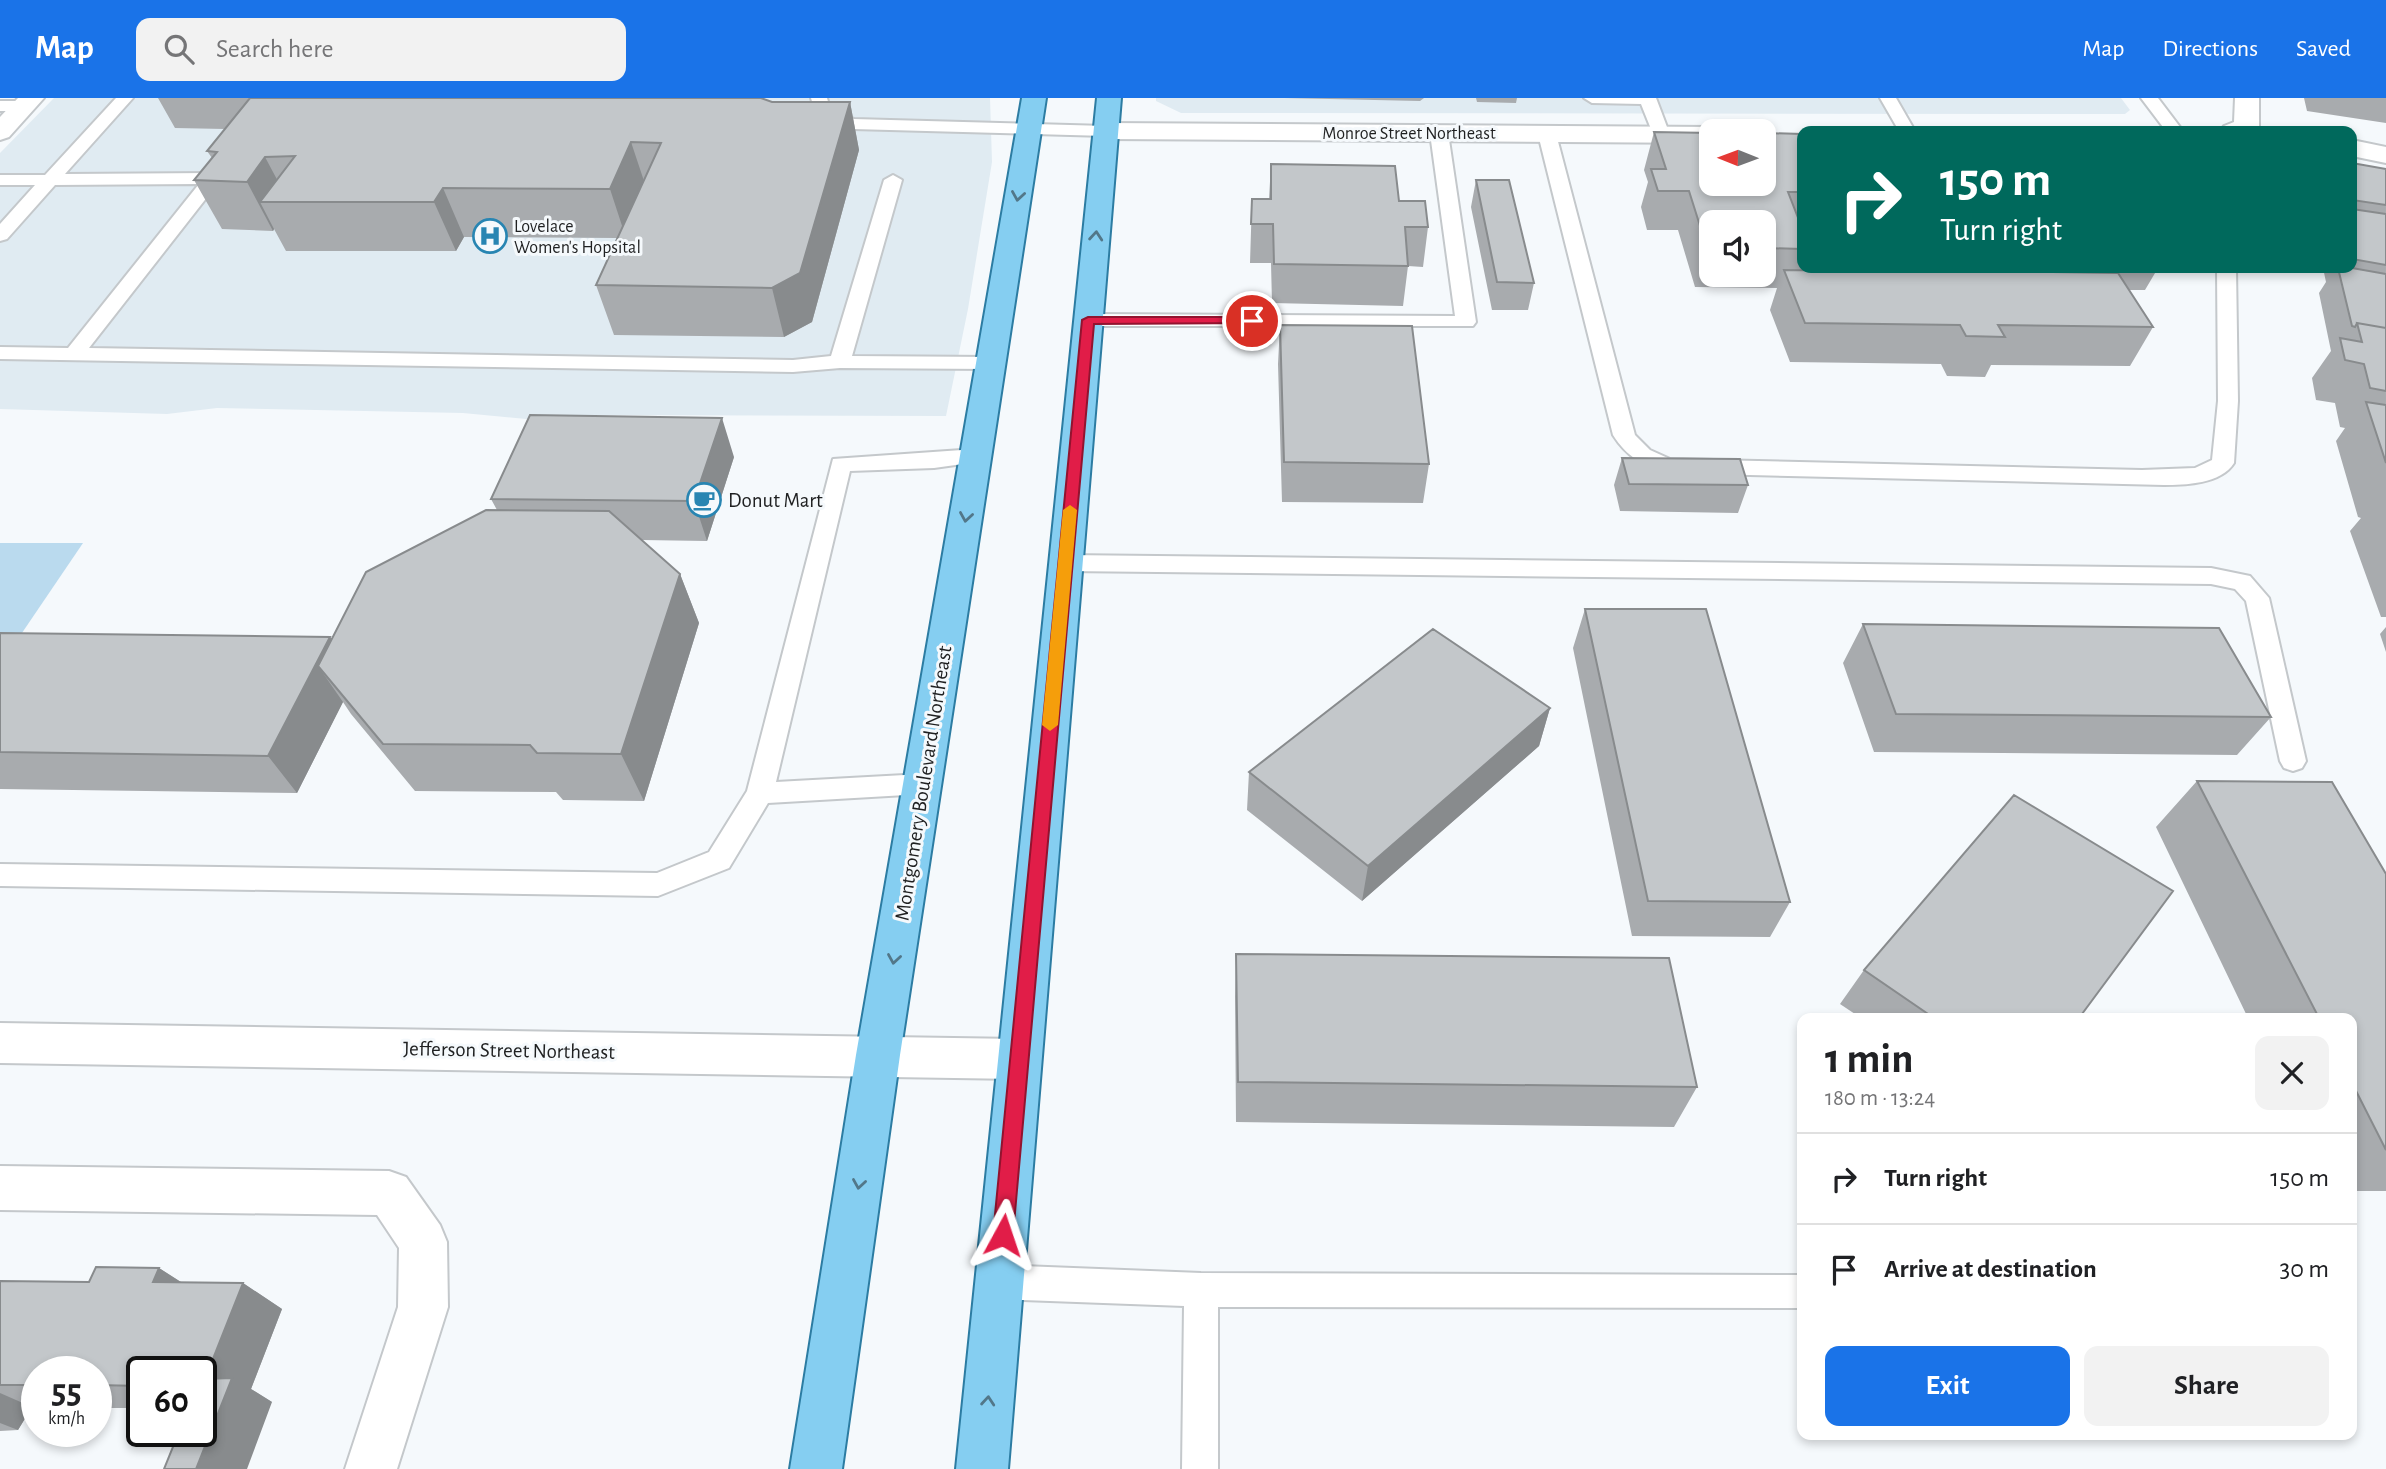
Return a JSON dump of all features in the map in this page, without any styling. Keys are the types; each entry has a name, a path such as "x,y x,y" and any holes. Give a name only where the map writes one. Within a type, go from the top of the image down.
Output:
{"main road":[{"name":"Montgomery Boulevard Northeast","path":"816,1469 878,1055 1032,113"},
{"path":"982,1469 1107,114"}],"street":[{"path":"2247,98 2247,126"},
{"path":"0,132 19,103"},
{"name":"Monroe Street Northeast","path":"1107,114 1439,133 1699,135"},
{"path":"2357,149 2386,155"},
{"name":"Jefferson Street Northeast","path":"0,1043 1019,1059"},
{"path":"0,1188 389,1193 423,1242 423,1307 371,1469"}],"lane":[{"path":"0,235 125,98"},
{"path":"819,98 823,115 853,124 1032,113 1107,114"},
{"path":"1592,98 1647,99 1661,135"},
{"path":"1888,98 1904,126"},
{"path":"2149,98 2171,126"},
{"path":"1088,320 1466,322 1439,133"},
{"path":"1547,134 1624,435 1632,448 1646,458 1668,466 2142,477 2192,477 2211,472 2223,463 2227,414 2227,273"},
{"path":"0,180 213,178 75,353"},
{"path":"840,362 892,180"},
{"path":"0,353 793,366 840,362 991,363"},
{"path":"0,875 658,885 719,860 760,793 841,464 934,461 976,456"},
{"path":"1065,563 2211,576 2242,582 2257,598 2293,761"},
{"path":"760,793 923,784"},
{"path":"999,1282 1201,1290 1797,1292"},
{"path":"1200,1469 1201,1290"}],"shaded area":[{"name":"Lovelace Women's Hopsital","path":"54,98 990,98 992,162 968,309 946,416 587,415 526,419 463,413 217,408 167,414 0,409 0,153"},
{"path":"1156,98 2121,98 2130,110 2125,114 1181,113 1156,101"},
{"path":"0,543 83,543 7,655 0,655"}],"building":[{"path":"250,98 761,98 772,102 850,102 800,273 772,288 596,285 661,143 631,142 610,189 443,188 434,202 260,202 295,156 265,157 247,182 194,180 217,152 207,151"},
{"path":"1654,132 1699,133 1699,196 1776,196 1776,133 1797,134 1797,192 1788,192 1797,215 1797,249 1776,248 1776,210 1699,210 1699,223 1689,191 1658,191 1651,169 1666,169"},
{"path":"1271,164 1395,166 1399,201 1425,201 1428,227 1405,227 1408,266 1274,264 1273,224 1251,224 1252,199 1271,199"},
{"path":"2357,164 2386,169 2386,205 2357,201"},
{"path":"1476,180 1509,180 1534,283 1497,282"},
{"path":"2357,210 2386,214 2386,265 2357,260"},
{"path":"2357,269 2386,274 2386,328 2357,323 2355,327 2352,326 2339,273 2357,273"},
{"path":"1784,270 1797,270 1797,273 2118,273 2153,327 1998,325 2005,337 1966,336 1960,325 1805,323"},
{"path":"2357,323 2386,328 2386,391 2370,388 2364,364 2345,360 2340,338 2362,342"},
{"path":"1280,325 1412,326 1429,464 1284,462"},
{"path":"2366,402 2386,405 2386,463"},
{"path":"530,415 722,418 694,501 491,499"},
{"path":"1622,458 1740,459 1748,485 1629,484"},
{"path":"486,510 609,511 680,574 621,754 537,753 530,745 383,744 318,666 366,572"},
{"path":"1585,609 1706,609 1790,902 1648,901"},
{"path":"1863,624 2219,628 2271,717 1896,714"},
{"path":"1433,629 1550,708 1368,866 1249,772"},
{"path":"0,633 330,637 268,756 0,752"},
{"path":"2197,781 2332,782 2386,874 2386,1150 2357,1093 2357,1013 2316,1013"},
{"path":"2014,795 2173,891 2083,1013 1927,1013 1864,970"},
{"path":"1236,954 1669,958 1697,1087 1238,1082"},
{"path":"96,1267 159,1268 153,1282 243,1283 214,1356 126,1356 126,1386 112,1385 112,1356 21,1356 21,1385 0,1385 0,1281 89,1282"},
{"path":"232,1378 217,1416 217,1379"},
{"path":"173,1447 205,1447 196,1469 164,1469"}],"slow traffic":[{"path":"1050,725 1070,510"}],"place":[{"name":"Lovelace Women's Hopsital","path":"490,236"},
{"name":"Donut Mart","path":"704,500"}],"route":[{"path":"1003,1235 1088,320 1252,321"}]}
